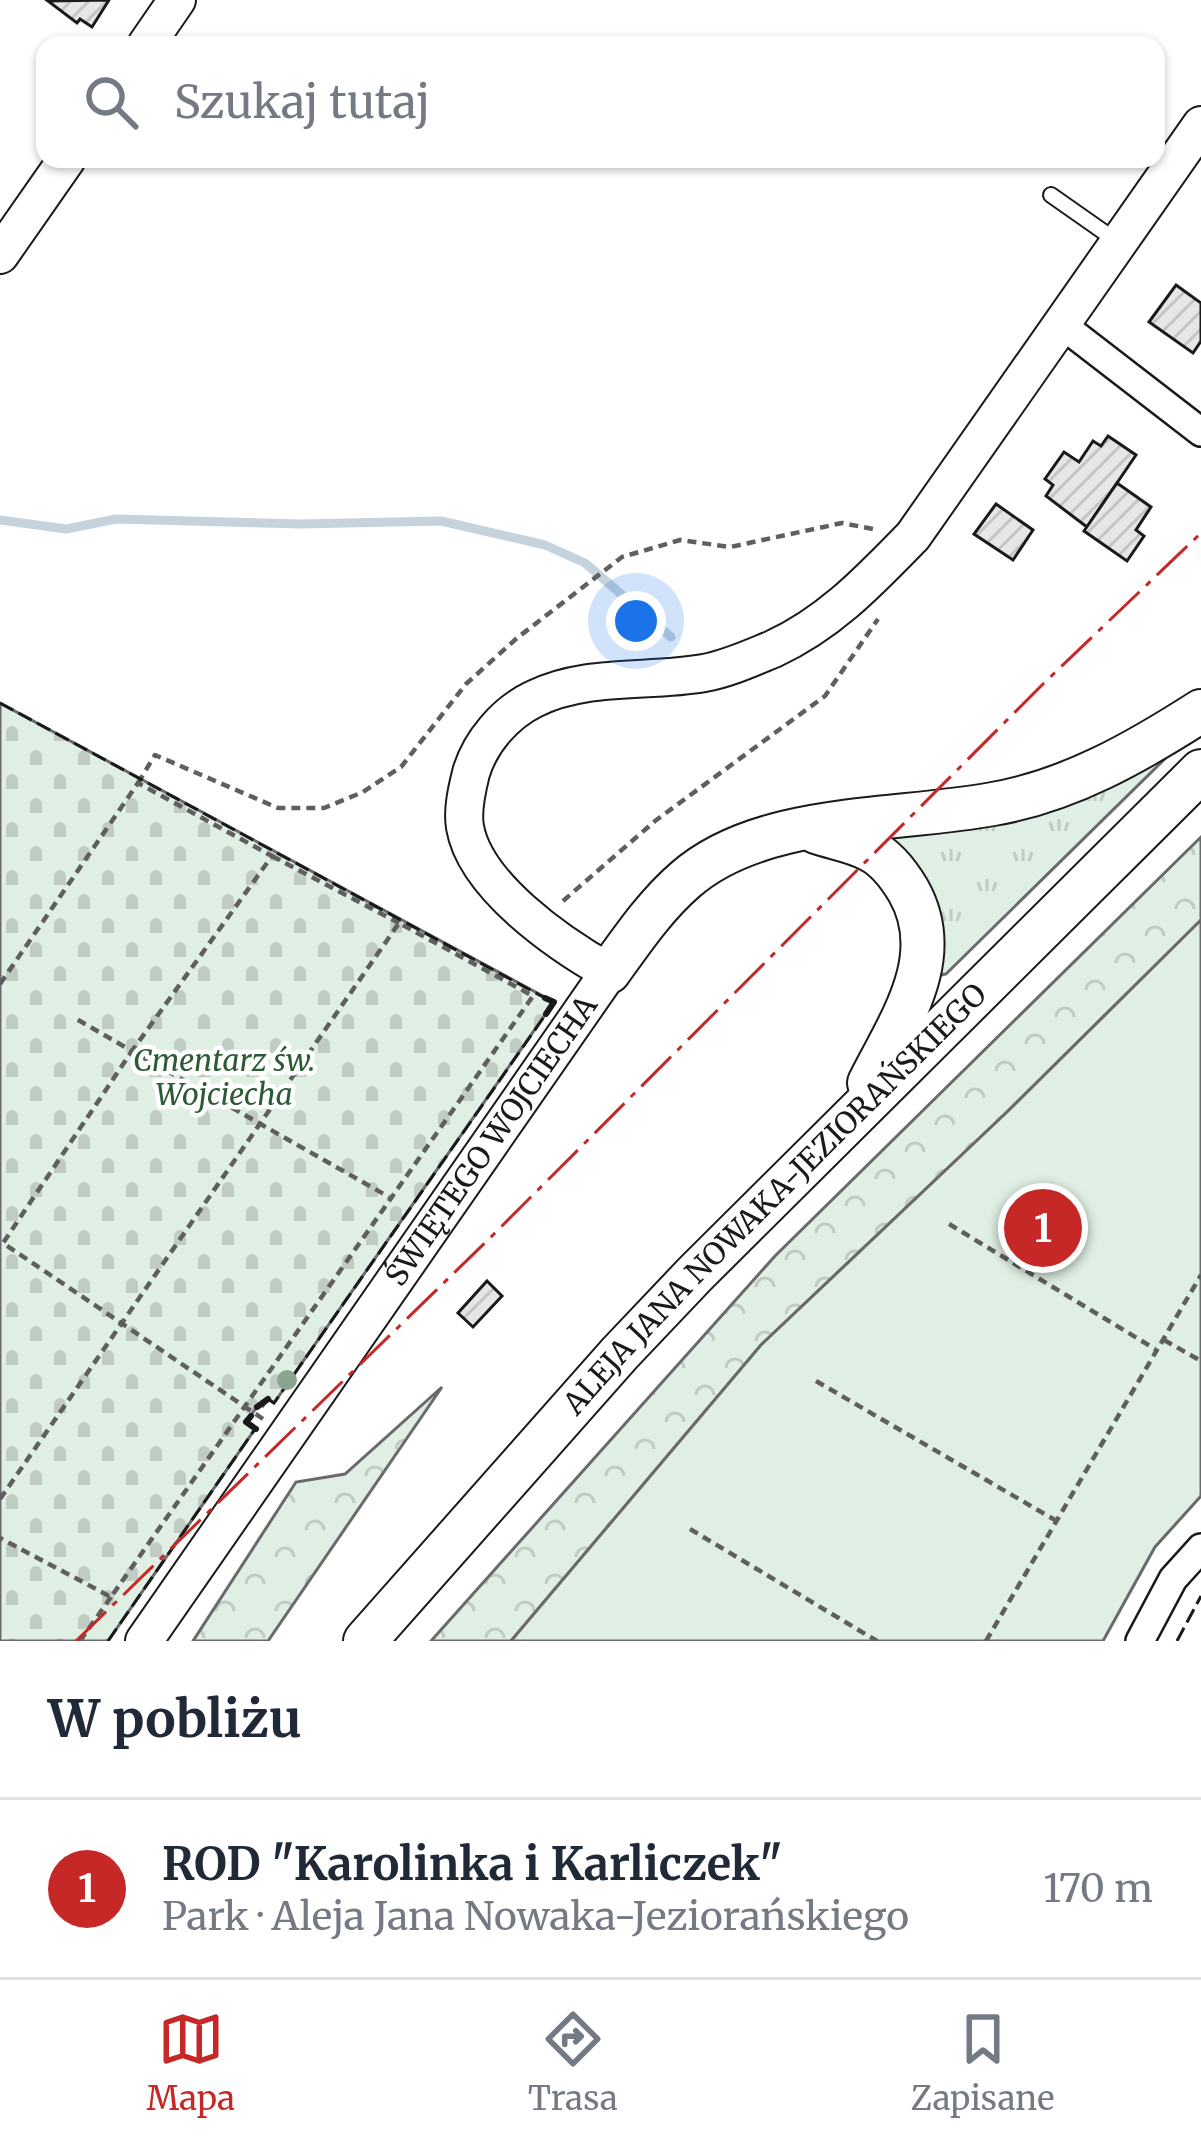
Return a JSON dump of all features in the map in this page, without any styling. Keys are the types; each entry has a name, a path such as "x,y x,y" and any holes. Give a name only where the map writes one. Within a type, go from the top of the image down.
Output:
{"main road":[{"path":"609,972 686,878 745,844 809,830 996,804 1052,788 1115,763 1201,711"},
{"name":"ALEJA JANA NOWAKA-JEZIORAŃSKIEGO","path":"365,1641 620,1353 854,1113 1201,771"},
{"path":"809,830 872,850 899,873 917,906 926,946 913,995 854,1113"}],"street":[{"path":"152,36 177,0"},
{"name":"ŚWIĘTEGO WOJCIECHA","path":"143,1641 609,972 503,894 477,860 465,826 466,791 476,757 499,724 532,699 570,686 706,673 808,632 862,589 904,545 1201,125"},
{"path":"2,246 60,168"},
{"path":"1061,324 1201,432"},
{"path":"1140,1641 1172,1580 1201,1548"}],"lane":[{"path":"1051,195 1118,242"}],"path":[{"path":"0,984 154,755 278,808 324,808 364,792 401,767 466,684 622,556 680,541 730,547 842,524 876,529 904,545"},
{"path":"559,905 655,821 825,696 886,608"},
{"path":"80,1641 533,996 140,781"},
{"path":"271,1424 1,1244 272,856"},
{"path":"0,1498 398,923"},
{"path":"73,1017 391,1198"},
{"path":"950,1224 1157,1350"},
{"path":"986,1641 1201,1275"},
{"path":"1163,1340 1201,1361"},
{"path":"816,1381 1057,1520"},
{"path":"690,1529 877,1641"},
{"path":"0,1538 111,1597"}],"green space":[{"name":"Cmentarz św. Wojciecha","path":"0,703 554,1002 274,1403 268,1399 263,1406 259,1404 246,1422 255,1429 108,1641 0,1641"},
{"path":"1178,746 946,974 938,976 874,827"},
{"path":"1201,837 1201,920 761,1345 511,1641 431,1641 775,1256"},
{"path":"1201,920 1201,1496 1155,1547 1103,1641 511,1641 761,1345"},
{"path":"442,1387 268,1641 193,1641 296,1482 345,1474"}],"building":[{"path":"109,0 92,27 80,19 77,23 48,1"},
{"path":"1176,285 1201,303 1201,341 1193,353 1149,322"},
{"path":"1108,436 1136,455 1087,527 1046,496 1053,485 1045,479 1064,452 1079,462 1093,441 1101,446"},
{"path":"1117,483 1151,507 1136,530 1144,536 1127,561 1084,531"},
{"path":"996,504 1033,530 1013,560 974,534"},
{"path":"487,1281 502,1296 473,1327 458,1313"}],"waterway":[{"path":"0,520 66,529 116,519 301,524 441,521 545,545 585,563 671,637"}],"fence":[{"path":"0,703 545,998"},
{"path":"268,1399 274,1403 546,1014"},
{"path":"108,1641 255,1429"},
{"path":"1177,1641 1201,1596"}],"wall":[{"path":"545,998 554,1002 546,1014"},
{"path":"257,1407 268,1399"},
{"path":"251,1416 246,1422 256,1429"}],"power":[{"path":"76,1641 1201,533"}],"place":[{"name":"ROD \"Karolinka i Karliczek\"","path":"1043,1228"}]}
